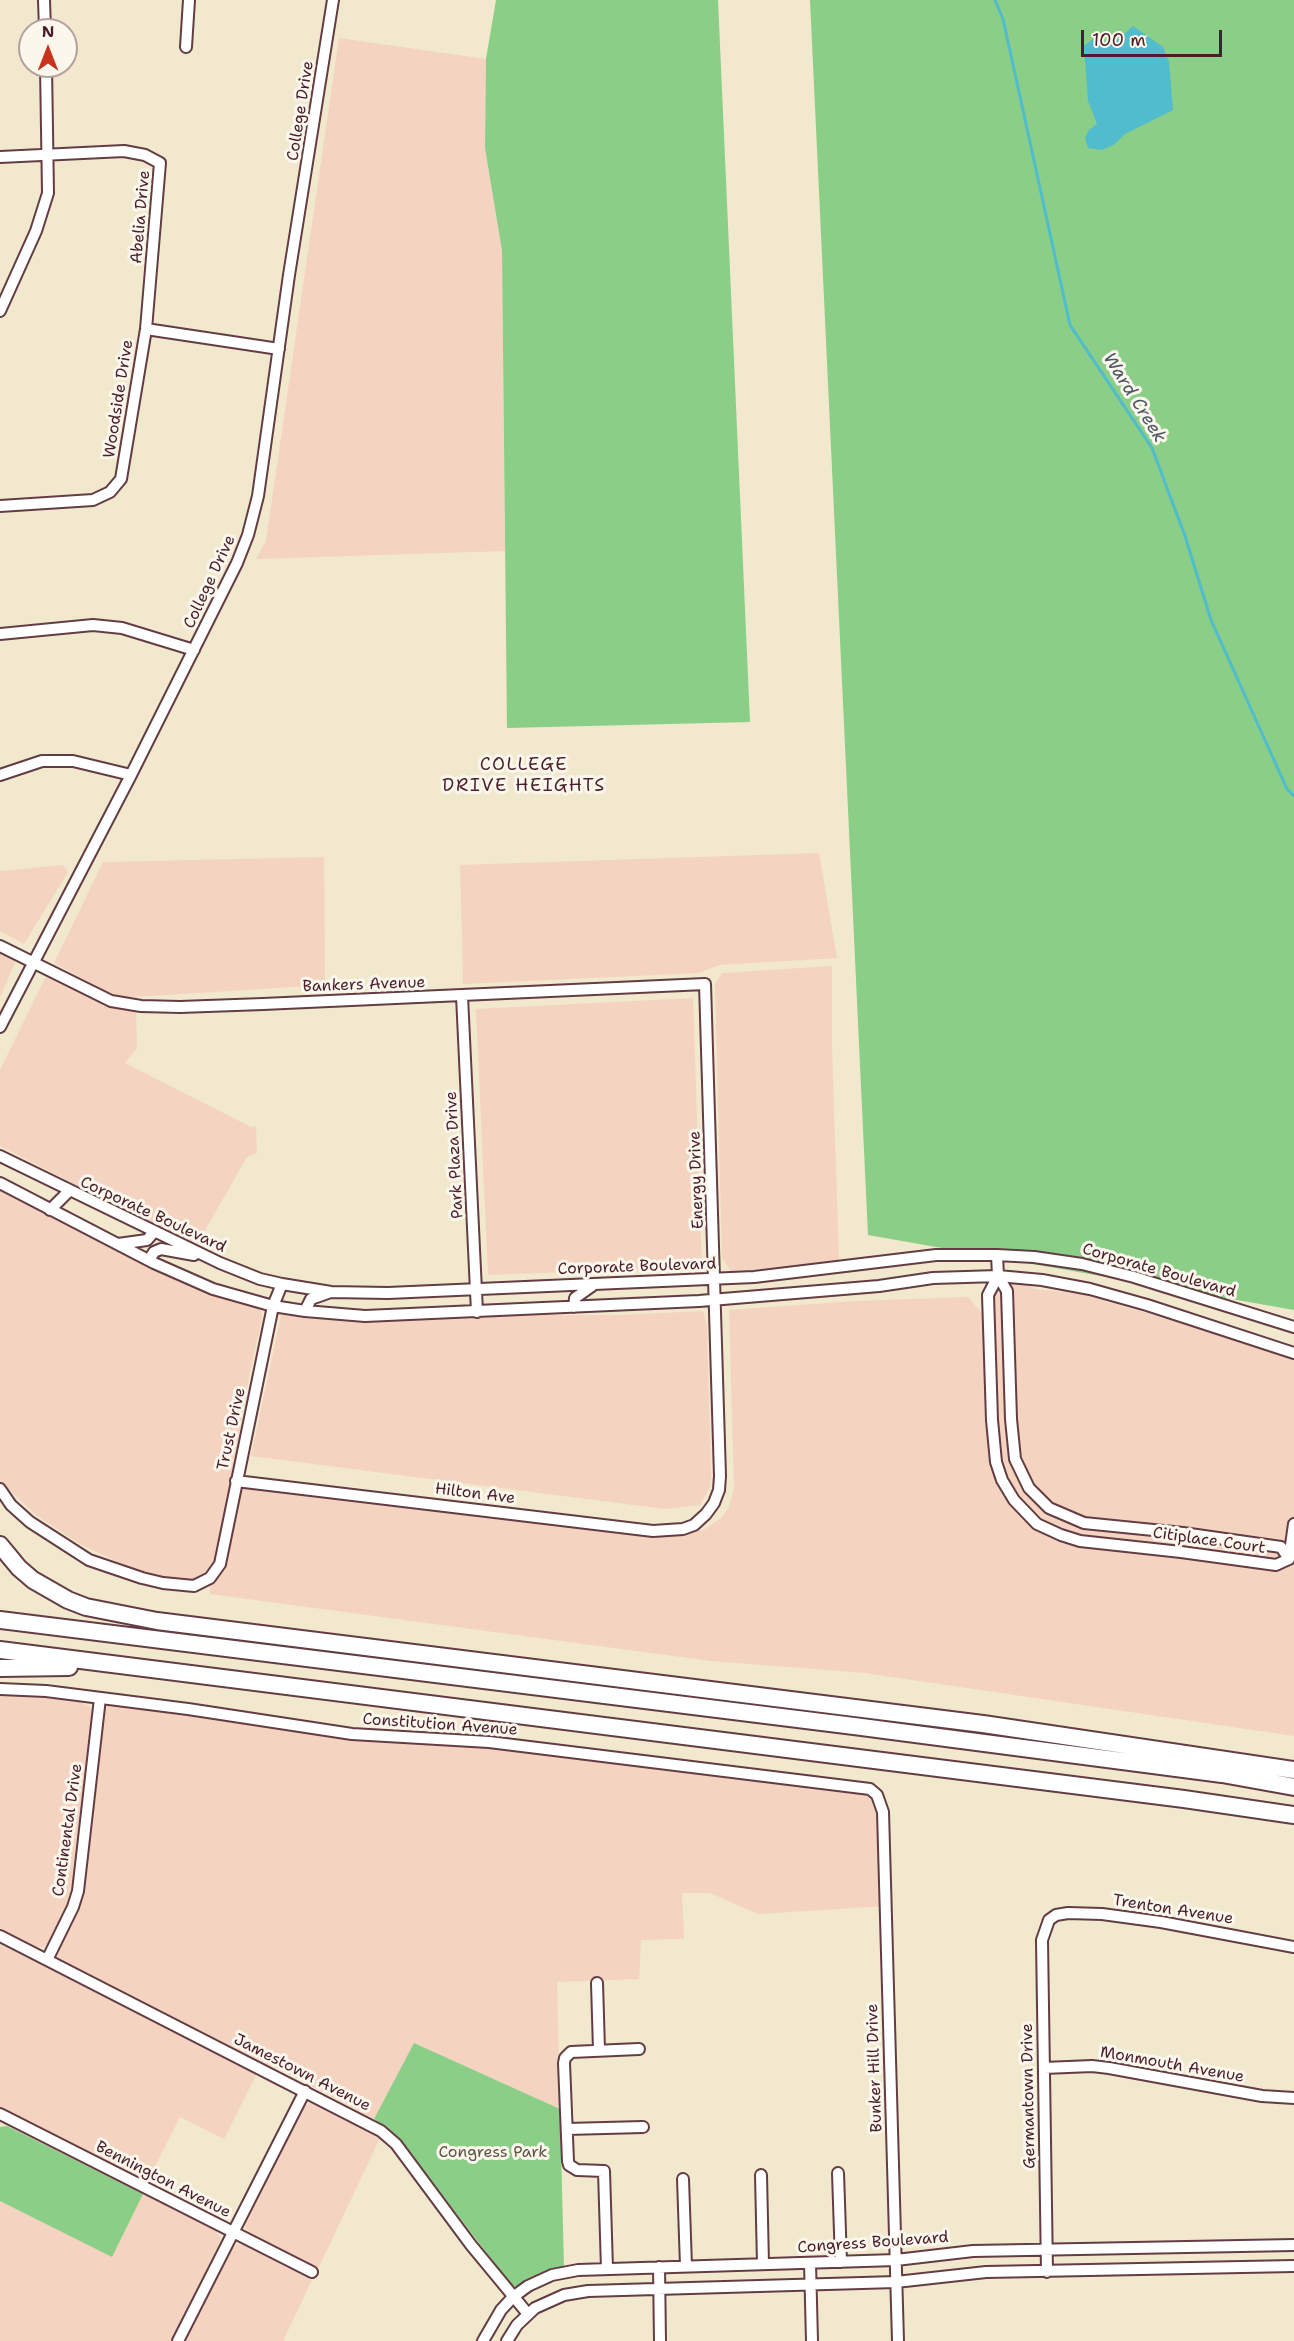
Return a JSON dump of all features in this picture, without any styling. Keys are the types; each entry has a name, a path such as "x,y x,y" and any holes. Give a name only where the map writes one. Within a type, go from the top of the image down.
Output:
{"highway":[{"path":"0,1545 33,1580 68,1600 86,1607 157,1621 983,1724 1294,1770"},
{"path":"0,1620 866,1728 1222,1774 1294,1787"},
{"path":"0,1650 1184,1799 1294,1815"},
{"path":"0,1668 123,1665"}],"street":[{"path":"44,0 45,18"},
{"path":"186,48 189,0"},
{"name":"College Drive","path":"0,1027 131,776 237,563 248,535 258,496 333,0"},
{"path":"0,311 36,231 48,193 46,78"},
{"name":"Abelia Drive","path":"0,157 124,151 145,155 160,163 146,329"},
{"name":"Woodside Drive","path":"0,506 93,500 110,492 121,479 146,329 279,349"},
{"path":"0,634 93,625 122,628 194,650"},
{"path":"0,775 42,761 73,761 131,776"},
{"name":"Bankers Avenue","path":"0,946 111,1001 141,1006 180,1007 705,984"},
{"name":"Energy Drive","path":"705,984 720,1476 719,1490 706,1514"},
{"name":"Park Plaza Drive","path":"462,996 477,1312"},
{"name":"Corporate Boulevard","path":"0,1156 203,1256 260,1279 331,1292 388,1293 715,1279 811,1272 936,1256 997,1255 1034,1257 1092,1266 1294,1327"},
{"path":"0,1183 118,1245 213,1289 273,1306 305,1311 365,1316 716,1300 879,1286 933,1278 998,1276 1090,1288 1294,1353"},
{"path":"50,1210 69,1191"},
{"path":"118,1245 147,1240 154,1232"},
{"path":"149,1260 154,1252 161,1249 203,1256"},
{"name":"Citiplace Court","path":"997,1255 998,1276 1007,1291 1015,1459 1029,1488 1048,1508 1077,1520 1281,1547 1289,1558 1276,1565 1072,1539 1037,1524 1014,1500 996,1462 988,1295 998,1276"},
{"name":"Trust Drive","path":"0,1489 11,1505 30,1522 89,1560 163,1583 194,1586 210,1578 220,1564 273,1306 282,1284"},
{"path":"574,1307 575,1298 594,1284"},
{"path":"305,1311 311,1299 331,1292"},
{"path":"991,1383 1010,1382"},
{"path":"1006,1487 1022,1477"},
{"name":"Hilton Ave","path":"236,1481 653,1530 683,1529 694,1525 706,1514"},
{"path":"1072,1539 1077,1520"},
{"path":"1289,1558 1294,1524"},
{"path":"1181,1552 1183,1533"},
{"name":"Constitution Avenue","path":"0,1689 46,1691 196,1710 352,1734 489,1742 858,1786 870,1789 877,1795"},
{"name":"Continental Drive","path":"47,1960 73,1907 79,1889 100,1698"},
{"name":"Bunker Hill Drive","path":"877,1795 883,1812 898,2341"},
{"name":"Trenton Avenue","path":"1049,1920 1056,1915 1068,1913 1102,1914 1161,1922 1294,1947"},
{"name":"Germantown Drive","path":"1047,2272 1042,1940 1049,1920"},
{"name":"Jamestown Avenue","path":"0,1936 373,2125 391,2139 528,2314"},
{"path":"597,1983 599,2050"},
{"path":"607,2269 604,2171 577,2170 569,2165 565,2058 571,2052 639,2049"},
{"name":"Monmouth Avenue","path":"1044,2068 1092,2066 1109,2068 1262,2096 1294,2098"},
{"path":"178,2341 305,2091"},
{"name":"Bennington Avenue","path":"0,2114 312,2272"},
{"path":"567,2129 643,2127"},
{"path":"838,2173 841,2262"},
{"path":"761,2175 763,2264"},
{"path":"682,2179 686,2266"},
{"name":"Congress Boulevard","path":"483,2341 501,2310 513,2297 528,2286 552,2275 579,2270 896,2260 973,2251 1294,2245"},
{"path":"1223,2247 1224,2268"},
{"path":"810,2263 812,2341"},
{"path":"507,2341 517,2325 528,2314 545,2302 574,2292 896,2282 986,2272 1294,2266"},
{"path":"659,2267 660,2341"}],"shaded area":[{"path":"339,38 486,59 485,148 502,251 505,551 256,559 266,541"},
{"path":"819,853 837,958 719,965 699,973 463,984 460,865"},
{"path":"324,857 325,985 119,998 54,963 103,862"},
{"path":"63,865 68,872 24,944 0,931 0,871"},
{"path":"0,953 16,960 0,998"},
{"path":"832,966 832,1046 839,1263 756,1269 747,1272 731,1271 722,1258 715,984 722,973"},
{"path":"52,977 107,1005 136,1011 137,1048 125,1063 251,1127 256,1126 257,1153 247,1157 196,1246 0,1146 0,1070 45,978"},
{"path":"693,998 702,1267 488,1275 476,1009"},
{"path":"0,1188 257,1307 261,1311 262,1319 249,1376 218,1559 198,1578 187,1580 148,1576 80,1544 36,1515 0,1481"},
{"path":"988,1282 1023,1283 1036,1289 1081,1294 1294,1360 1294,1736 865,1673 711,1661 210,1594 210,1578 220,1564 236,1481 653,1531 694,1525 702,1531 721,1518 729,1507 734,1488 729,1310 856,1301 968,1297 989,1322"},
{"path":"703,1311 707,1327 711,1475 710,1487 700,1505 665,1509 251,1456 281,1315 621,1315"},
{"path":"0,1693 76,1700 89,1706 93,1712 73,1879 65,1910 49,1943 43,1947 36,1947 0,1928"},
{"path":"100,1698 337,1733 503,1744 870,1789 881,1803 886,1906 758,1914 710,1893 682,1893 684,1939 641,1940 639,1979 557,1982 560,2109 414,2043 374,2119 273,2066 263,2070 47,1960 73,1907"},
{"path":"0,1944 257,2073 224,2139 180,2117 147,2182 0,2107"},
{"path":"312,2102 380,2138 318,2269 251,2235 245,2226 303,2108"},
{"path":"143,2194 216,2231 221,2239 171,2341 0,2341 0,2201 112,2256"},
{"path":"238,2244 312,2280 283,2341 185,2341 232,2250"}],"green space":[{"path":"496,0 718,0 750,722 507,728 502,251 485,148 486,59"},
{"path":"810,0 1294,0 1294,1310 868,1235"},
{"name":"Congress Park","path":"414,2043 560,2109 564,2267 541,2274 519,2287 511,2285 399,2138 374,2119"},
{"path":"7,2126 143,2194 112,2257 0,2201 0,2127"}],"water":[{"path":"1133,26 1163,47 1169,62 1173,110 1125,134 1115,144 1102,150 1088,148 1085,138 1089,130 1097,124 1088,101 1084,46 1097,36 1105,43 1119,39"}],"waterway":[{"name":"Ward Creek","path":"995,0 1003,19 1070,325 1152,448 1185,536 1211,620 1287,789 1294,796"}],"district":[{"name":"COLLEGE DRIVE HEIGHTS","path":"524,775"}]}
